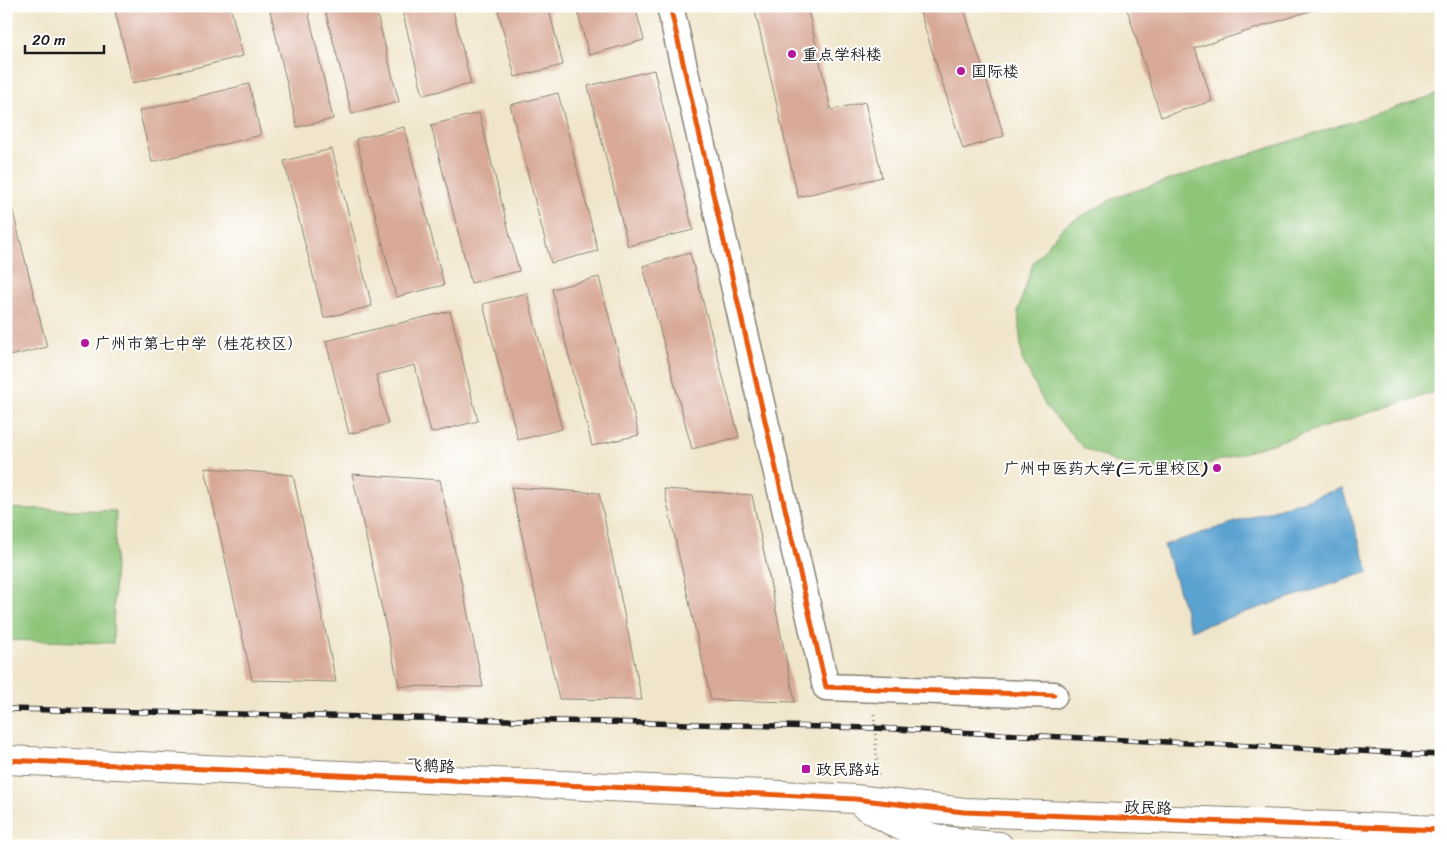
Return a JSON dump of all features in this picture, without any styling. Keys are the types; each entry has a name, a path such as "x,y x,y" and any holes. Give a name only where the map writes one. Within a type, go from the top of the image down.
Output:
{"street":[{"path":"670,6 826,686 1054,695"},
{"name":"飞鹅路","path":"6,760 339,774 867,801"},
{"path":"867,801 902,827 956,842 999,846"},
{"name":"政民路","path":"867,801 964,812 1441,830"}],"path":[{"path":"867,801 874,728 874,689"}],"green space":[{"path":"1441,93 1441,390 1202,466 1172,470 1141,468 1115,462 1084,448 1046,407 1022,359 1018,310 1033,263 1064,226 1116,197"},
{"path":"6,508 116,511 113,643 6,640"}],"water":[{"path":"1342,488 1369,572 1191,630 1164,545"}],"building":[{"path":"230,6 243,56 133,83 114,7"},
{"path":"269,6 307,6 333,119 297,127"},
{"path":"324,6 375,6 399,102 352,114"},
{"path":"401,6 452,6 471,84 423,95"},
{"path":"497,6 548,6 563,65 515,77"},
{"path":"576,6 635,6 644,40 589,55"},
{"name":"重点学科楼","path":"754,6 807,6 831,110 865,102 882,177 798,197"},
{"name":"国际楼","path":"918,6 963,6 1004,136 963,149"},
{"path":"1126,6 1187,6 1188,8 1194,6 1322,7 1195,48 1212,101 1161,117"},
{"path":"654,70 693,230 628,246 588,86"},
{"path":"249,84 261,135 152,162 139,111"},
{"path":"558,93 598,251 551,263 510,105"},
{"path":"479,113 519,271 471,283 431,125"},
{"path":"404,127 444,285 396,297 356,139"},
{"path":"332,149 372,306 324,318 284,161"},
{"path":"6,184 47,347 10,356 6,341"},
{"path":"690,253 739,437 692,449 643,266"},
{"path":"599,277 639,435 592,446 552,289"},
{"path":"527,293 562,429 518,440 483,304"},
{"path":"450,311 478,421 431,433 415,365 376,375 388,424 349,434 326,341"},
{"path":"205,468 293,475 336,682 252,680"},
{"path":"352,474 440,480 483,687 399,686"},
{"path":"511,487 599,493 642,700 559,699"},
{"path":"664,489 752,495 795,702 711,700"}],"railway":[{"path":"6,709 874,728 1441,755"}],"cycle path":[{"path":"670,6 826,687 1054,695"},
{"path":"6,760 855,799 964,812 1441,830"}],"place":[{"name":"重点学科楼","path":"792,54"},
{"name":"国际楼","path":"961,71"},
{"name":"广州市第七中学（桂花校区）","path":"85,343"},
{"name":"广州中医药大学(三元里校区)","path":"1217,468"},
{"name":"政民路站","path":"806,769"}]}
